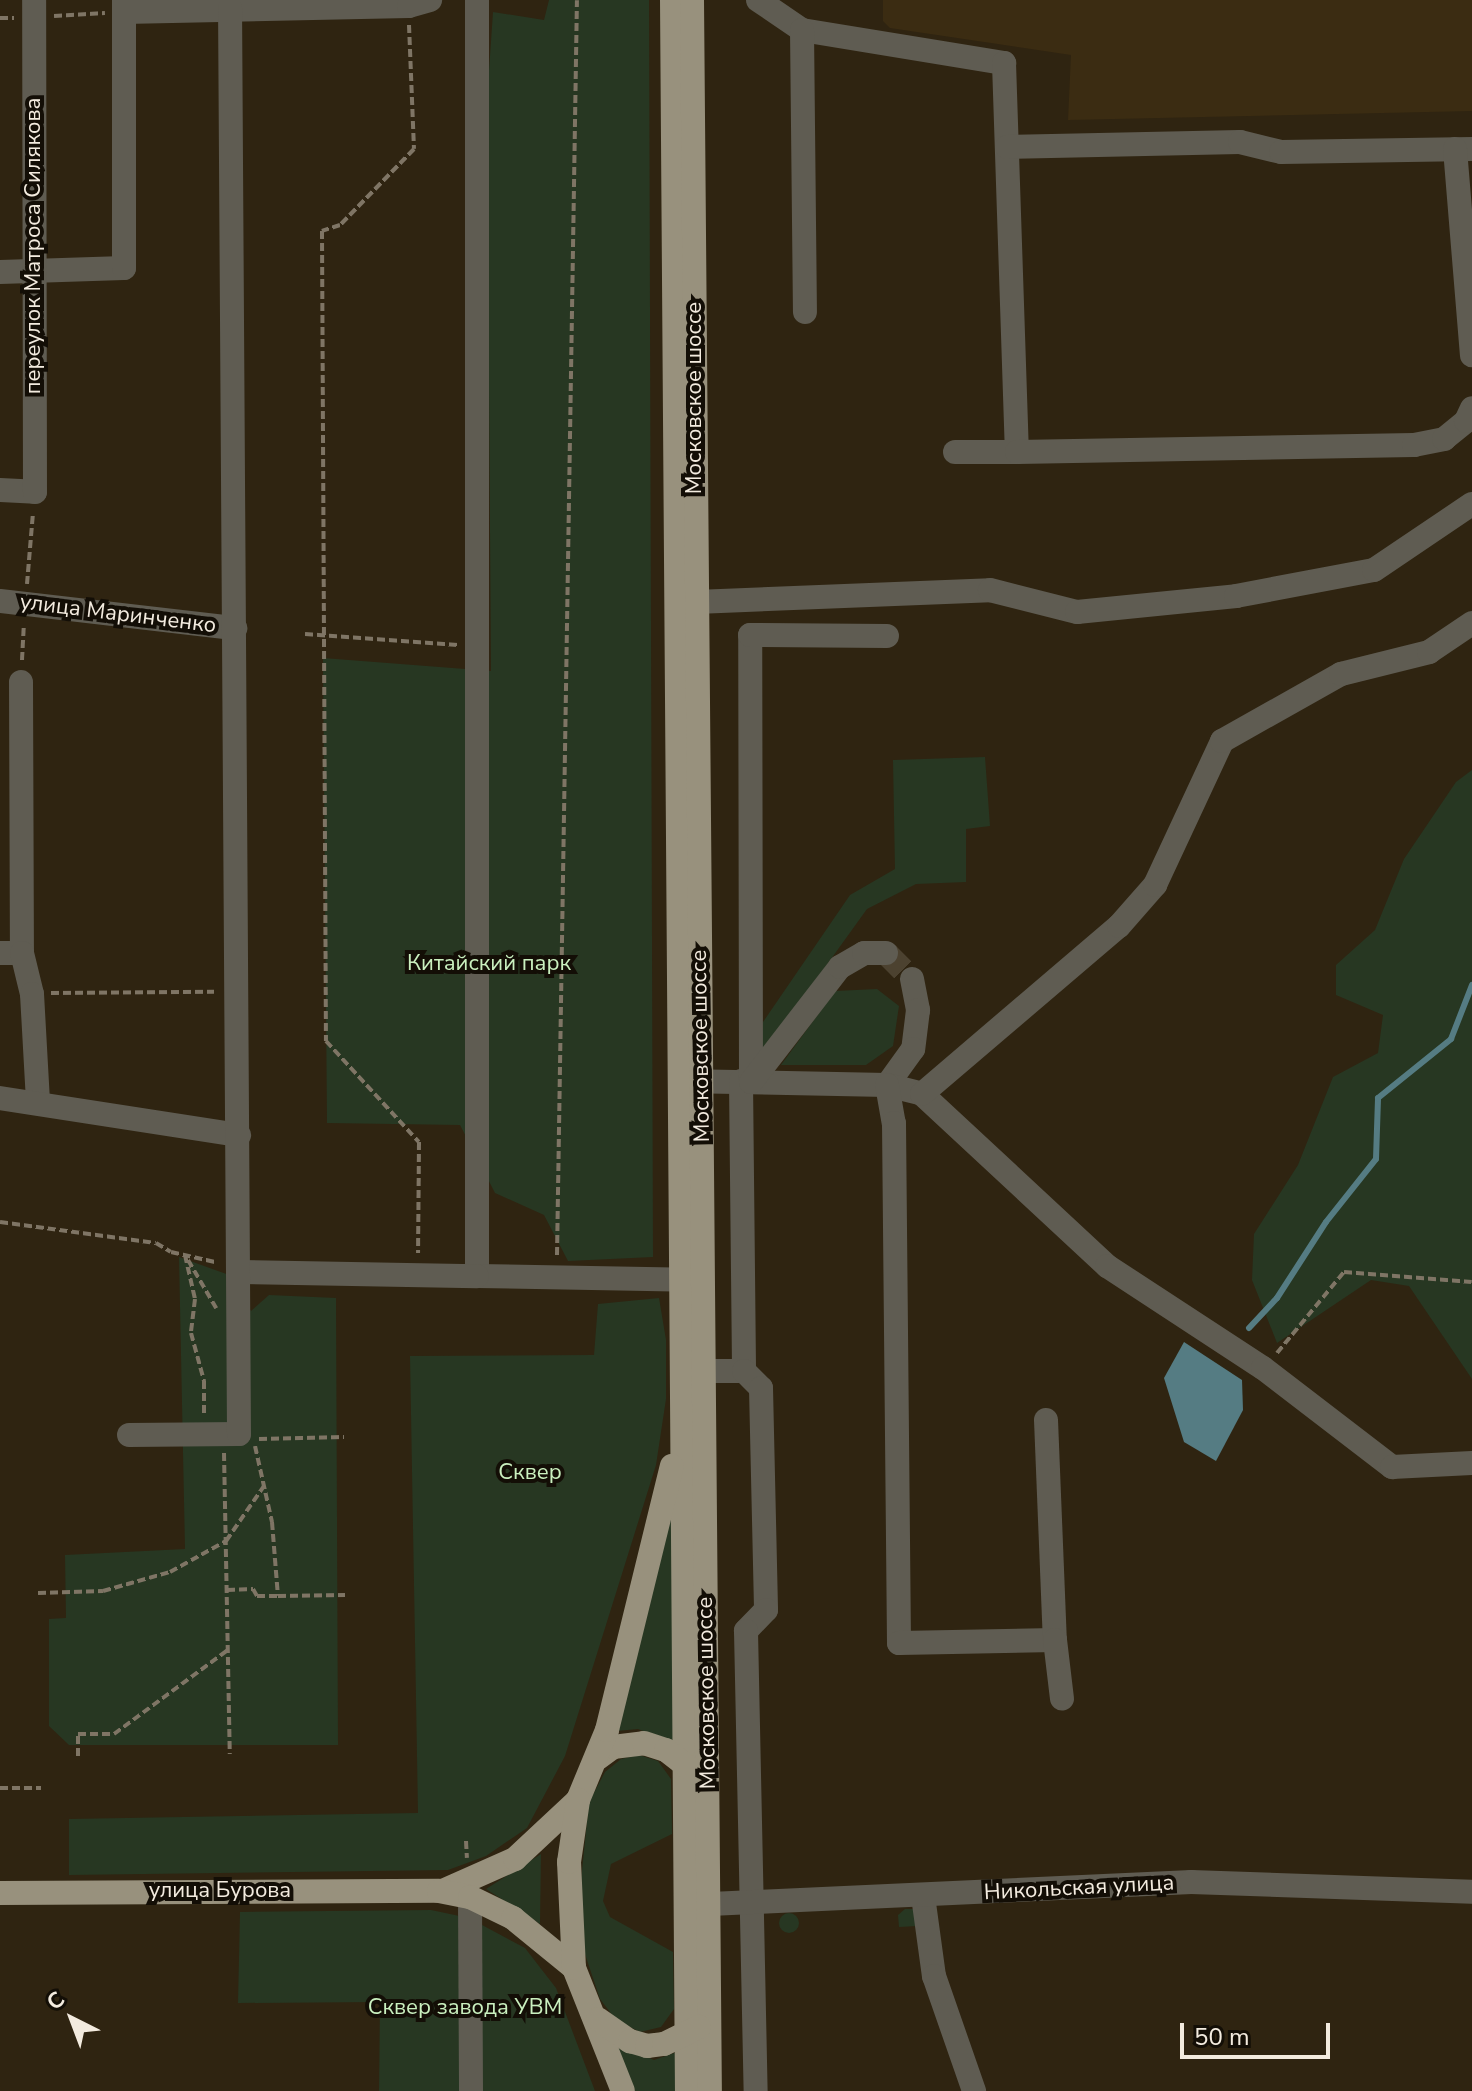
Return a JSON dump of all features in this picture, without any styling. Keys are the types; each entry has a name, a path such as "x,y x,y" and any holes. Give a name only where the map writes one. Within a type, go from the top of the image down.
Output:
{"main road":[{"name":"Московское шоссе","path":"672,0 691,1081 692,1280 681,1432 687,1766 710,2019 710,2091"},
{"name":"Московское шоссе","path":"691,1081 696,602 692,0"},
{"name":"Московское шоссе","path":"687,2091 687,2036 709,1787 702,1371 692,1280"},
{"path":"623,2091 598,2019 574,1968 569,1862 578,1800 598,1758 681,1432"},
{"path":"598,1758 613,1747 644,1743 666,1750 709,1787"},
{"path":"439,1891 487,1876 515,1859 578,1800"},
{"path":"439,1891 470,1897 513,1918 574,1968"},
{"name":"улица Бурова","path":"0,1893 439,1891"},
{"path":"598,2019 630,2041 647,2046 687,2036 710,2019"}],"street":[{"path":"477,0 477,1276"},
{"path":"758,0 802,30 1004,63 1017,452"},
{"path":"0,272 124,268 124,6 230,8 419,3"},
{"path":"129,1435 239,1434 230,8"},
{"name":"переулок Матроса Силякова","path":"0,490 35,492 34,9"},
{"path":"802,30 805,312"},
{"path":"1007,147 1240,142 1281,152 1464,149 1472,355"},
{"path":"955,452 1414,445 1444,439 1466,421 1472,408"},
{"path":"696,602 990,590 1077,612 1236,596 1374,570 1472,504"},
{"name":"улица Маринченко","path":"0,601 235,628"},
{"path":"922,1094 1119,926 1155,885 1222,741 1341,674 1429,652 1472,623"},
{"path":"744,1371 750,635 887,636"},
{"path":"21,682 11,953 32,994 38,1103"},
{"path":"746,1081 840,967 864,953 886,953"},
{"path":"912,979 918,1010 913,1049 887,1085 894,1139 899,1643 1055,1640"},
{"path":"691,1081 887,1085 922,1094 1107,1266 1263,1368 1392,1467 1472,1463"},
{"path":"0,1098 239,1135"},
{"path":"240,1272 692,1280"},
{"path":"702,1371 744,1371 761,1388 766,1610 746,1631 756,2091"},
{"path":"1046,1420 1055,1640 1062,1699"},
{"path":"706,1629 746,1631"},
{"name":"Никольская улица","path":"698,1905 1191,1882 1472,1892"},
{"path":"923,1896 934,1976 974,2091"},
{"path":"470,1897 471,2091"}],"path":[{"path":"557,1277 577,0"},
{"path":"418,1275 419,1142 326,1041 322,231 340,225 414,149 419,3"},
{"path":"0,18 34,9 124,6"},
{"path":"305,634 477,646"},
{"path":"32,994 237,991"},
{"path":"0,1222 156,1243 240,1272"},
{"path":"185,1255 239,1347"},
{"path":"185,1255 195,1299 191,1333 214,1434 226,1541 230,1754"},
{"path":"1263,1368 1344,1272 1472,1282"},
{"path":"278,1596 264,1486 253,1439 344,1437"},
{"path":"38,1593 74,1594 128,1585 170,1572 226,1541 264,1486"},
{"path":"227,1590 253,1589 257,1596 345,1595"},
{"path":"78,1756 78,1734 114,1734 228,1650"},
{"path":"0,1788 41,1788"}],"shaded area":[{"path":"883,0 1472,0 1472,111 1068,120 1071,55 890,28 883,21"}],"green space":[{"name":"Китайский парк","path":"549,0 649,0 653,1257 568,1261 544,1215 495,1193 460,1125 327,1123 323,658 491,671 487,100 493,12 544,20"},
{"path":"985,757 990,826 966,829 966,882 916,884 867,909 759,1059 763,1022 850,895 895,869 893,760"},
{"path":"1472,770 1472,1379 1409,1286 1371,1280 1277,1343 1252,1280 1254,1234 1298,1165 1333,1077 1378,1053 1383,1015 1336,995 1336,965 1375,930 1404,859 1456,782"},
{"path":"877,989 899,1006 893,1046 866,1065 781,1065 835,991"},
{"path":"179,1257 232,1276 251,1311 269,1295 336,1298 338,1745 69,1745 49,1726 49,1619 66,1618 65,1555 185,1549"},
{"name":"Сквер","path":"659,1298 666,1340 666,1399 656,1465 565,1756 527,1828 486,1856 448,1870 69,1875 69,1819 418,1813 410,1356 594,1355 598,1304"},
{"path":"671,1511 677,1744 638,1729 617,1731"},
{"path":"639,1755 658,1761 671,1779 672,1834 611,1864 603,1901 610,1917 673,1952 674,2009 661,2027 640,2032 616,2020 600,1999 583,1948 580,1890 589,1802 605,1772 621,1759"},
{"path":"541,1854 540,1924 486,1889"},
{"path":"905,1909 916,1909 917,1926 899,1927 898,1915"},
{"name":"Сквер завода УВМ","path":"431,1910 469,1918 525,1948 556,1988 595,2091 379,2091 380,2002 238,2003 240,1912"},
{"path":"789,1913 796,1916 799,1923 796,1930 789,1933 782,1930 779,1923 782,1916"},
{"path":"614,2042 654,2060 677,2052 675,2091 632,2091"}],"water":[{"path":"1184,1342 1242,1380 1243,1410 1216,1461 1184,1442 1164,1378"}],"waterway":[{"path":"1249,1328 1277,1298 1326,1222 1376,1159 1378,1098 1451,1039 1472,985"}],"tunnel":[{"path":"886,953 912,979"}]}
